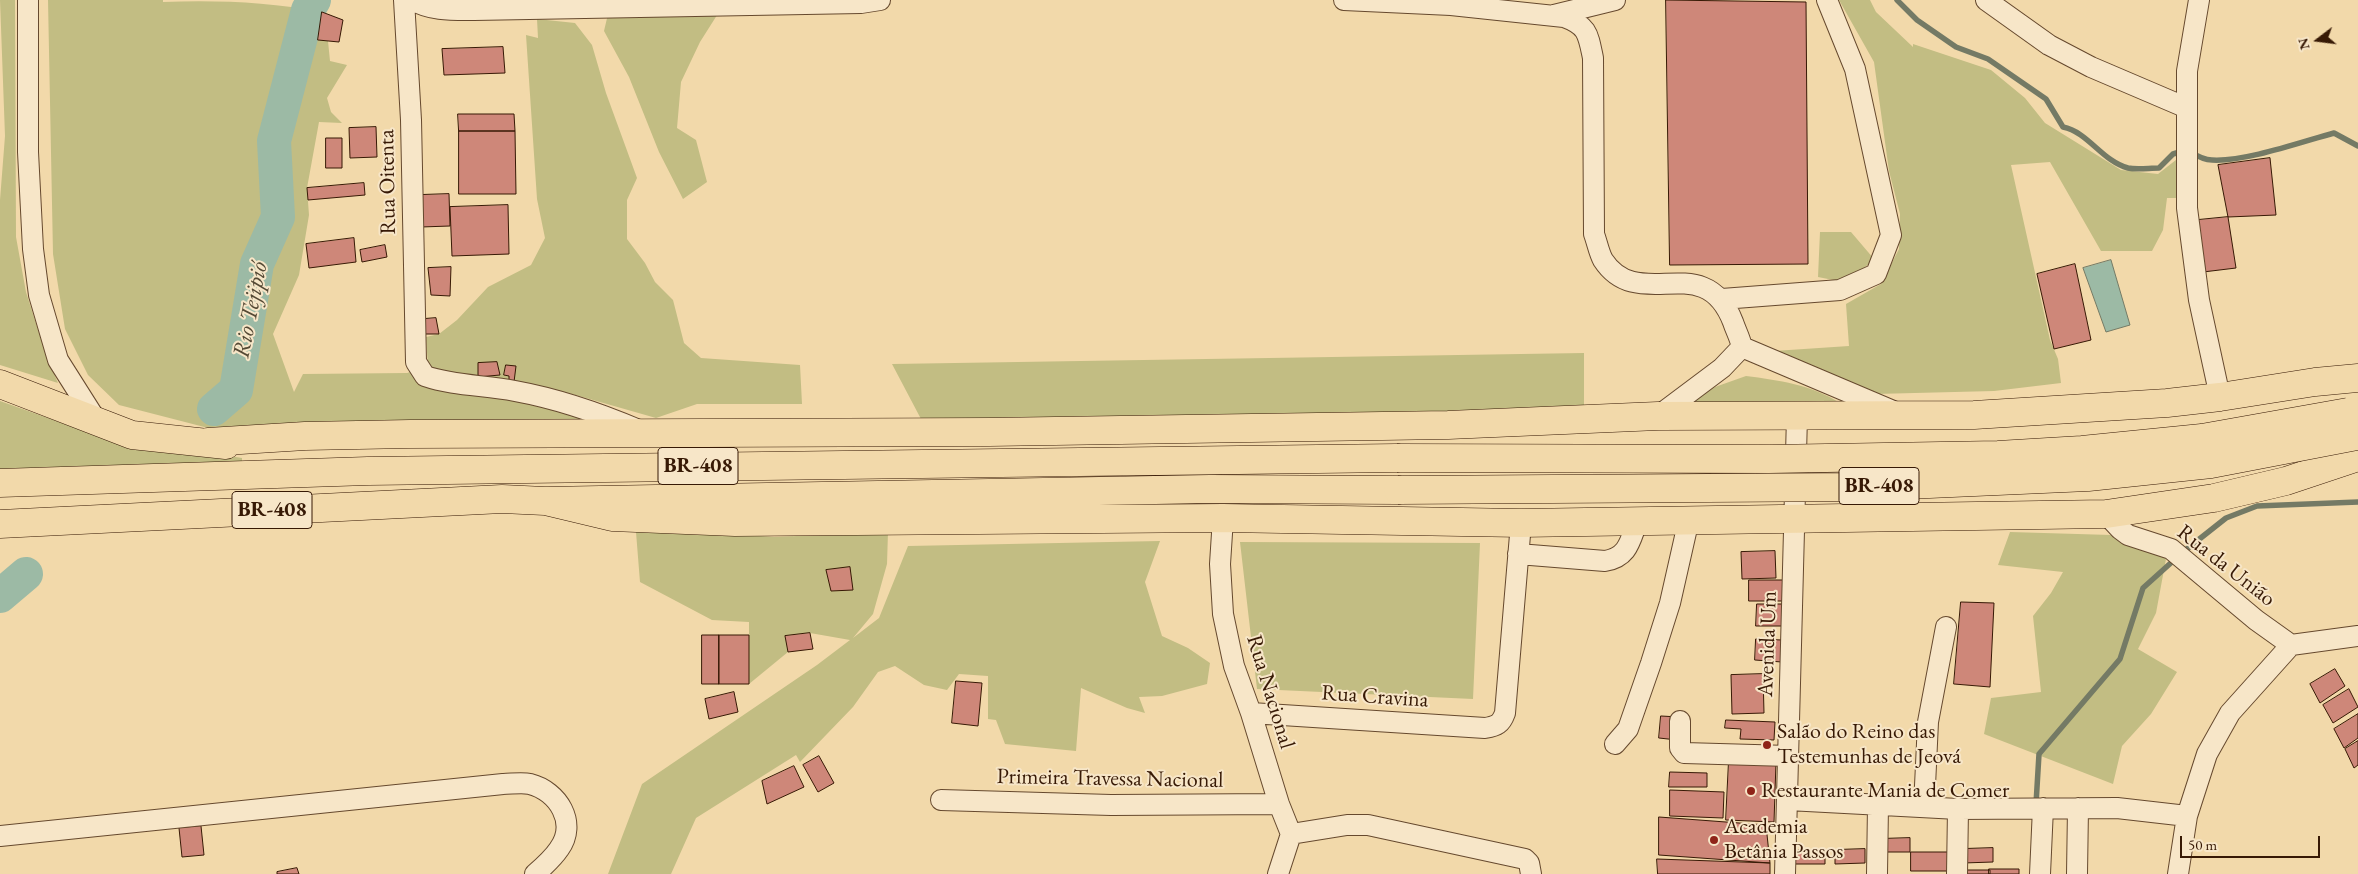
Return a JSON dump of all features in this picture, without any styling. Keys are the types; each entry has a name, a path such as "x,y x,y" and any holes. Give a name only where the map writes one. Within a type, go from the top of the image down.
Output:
{"highway":[{"path":"208,442 306,436 979,432 1438,425 1658,416 1974,415 2076,410 2220,397 2315,382 2358,378"},
{"path":"0,384 132,435 208,442 368,471"},
{"path":"545,500 612,517 735,522 1223,518 1521,523 1795,517 2106,514 2214,498 2286,481 2356,430"},
{"name":"BR-408","path":"0,483 368,471 1397,458 1770,459 1998,454 2082,450 2202,438 2356,430"},
{"name":"BR-408","path":"0,524 502,499 545,500 1210,489 1398,490 1861,487 2088,477 2211,464 2356,430"}],"street":[{"path":"28,0 28,152 33,249 39,295 58,360 96,420"},
{"name":"Rua Oitenta","path":"404,0 411,120 416,362 425,376 438,381 514,391 580,406 648,434"},
{"path":"412,0 421,5 442,10 861,3 880,0"},
{"path":"1344,0 1451,5 1551,16 1579,22 1586,31 1593,58 1594,234 1602,259 1613,272 1641,285 1697,284 1710,289 1722,300 1740,335 1742,347"},
{"path":"1551,16 1615,0"},
{"path":"1722,300 1840,290 1876,274 1891,235 1855,69 1827,0"},
{"path":"1986,0 2049,45 2091,67 2187,108"},
{"path":"2199,0 2187,71 2188,226 2199,300 2220,397"},
{"path":"1742,347 1899,414"},
{"path":"1658,416 1722,368 1742,347"},
{"name":"Avenida Um","path":"1785,874 1797,416"},
{"name":"Rua da União","path":"2106,514 2128,535 2170,549 2256,620 2291,645"},
{"name":"Rua Nacional","path":"1223,518 1220,564 1223,614 1234,666 1251,713 1279,804 1291,834"},
{"path":"1615,744 1628,729 1651,663 1670,603 1689,519"},
{"path":"1521,523 1518,554 1605,562 1617,559 1624,554 1638,520"},
{"name":"Rua Cravina","path":"1251,713 1485,728 1496,726 1502,722 1505,713 1518,554"},
{"path":"1924,807 1928,722 1946,627"},
{"path":"2178,874 2186,816 2207,754 2230,713 2291,645 2358,636"},
{"path":"1680,721 1680,748 1684,753 1788,756"},
{"path":"0,836 503,784 528,783 544,789 556,798 564,813 567,828 560,848 535,874"},
{"name":"Primeira Travessa Nacional","path":"941,800 1112,805 1279,804"},
{"path":"1788,800 1958,809 2117,808 2186,816"},
{"path":"1877,874 1878,806"},
{"path":"2040,874 2043,808"},
{"path":"2078,808 2078,874"},
{"path":"1957,874 1958,809"},
{"path":"1278,874 1291,834 1347,825 1368,825 1525,860 1529,863 1531,874"}],"shaded area":[{"path":"0,0 15,0 16,237 26,292 46,355 58,383 0,365 0,200 5,136"},
{"path":"48,0 243,2 322,12 318,40 328,41 330,61 347,65 327,98 331,112 342,123 319,122 307,188 309,215 299,275 273,334 294,392 303,374 407,373 417,370 468,389 611,423 216,430 119,405 88,375 65,329 53,254"},
{"path":"1839,0 1870,0 1876,12 1913,47 1913,44 1991,70 2025,98 2045,123 2121,170 2158,174 2181,156 2180,198 2167,198 2163,230 2152,251 2101,251 2050,162 2011,165 2050,340 2058,359 2061,383 1994,391 1875,394 1774,351 1849,346 1846,304 1881,284 1899,249 1900,214 1889,171 1874,62"},
{"path":"719,12 700,42 681,82 677,128 696,140 707,182 683,199 659,152 629,77 604,31 608,14"},
{"path":"537,19 575,23 592,45 606,93 637,178 627,200 627,239 645,263 655,282 673,300 684,343 701,358 800,365 802,404 697,404 656,418 572,394 463,379 428,367 426,337 439,334 457,320 488,287 531,265 545,238 537,199 526,35 538,38"},
{"path":"1820,232 1851,232 1874,259 1860,272 1843,282 1818,277"},
{"path":"2111,260 2130,325 2106,332 2083,268"},
{"path":"1584,353 1584,410 921,419 892,364"},
{"path":"1746,376 1806,388 1840,403 1680,409 1715,387"},
{"path":"0,401 96,435 242,458 242,467 0,470"},
{"path":"662,529 774,537 888,532 887,564 873,614 853,638 879,618 908,546 1160,541 1145,582 1162,636 1188,648 1210,663 1207,684 1162,696 1139,697 1145,713 1127,708 1081,688 1076,751 1005,744 996,720 988,719 988,676 959,674 947,690 924,685 895,666 878,672 853,707 800,762 796,755 696,818 671,874 608,874 642,784 817,665 850,640 810,633 786,636 788,652 749,684 749,622 712,620 640,582 636,532"},
{"path":"2010,532 2111,535 2168,548 2156,613 2138,649 2177,672 2151,714 2122,746 2113,784 1984,734 1991,698 2041,692 2033,616 2051,593 2063,572 1998,565"},
{"path":"1240,542 1480,543 1473,699 1257,689"}],"building":[{"path":"1666,0 1806,2 1808,264 1670,265"},
{"path":"322,12 343,20 339,42 318,40"},
{"path":"503,47 505,73 444,75 442,49"},
{"path":"458,114 514,114 515,131 459,131"},
{"path":"376,127 377,157 350,158 349,128"},
{"path":"459,131 515,131 516,194 459,194"},
{"path":"326,138 342,138 342,168 326,168"},
{"path":"2270,158 2276,215 2228,217 2218,165"},
{"path":"364,183 365,195 308,200 307,188"},
{"path":"449,194 450,226 421,227 420,195"},
{"path":"508,205 509,254 452,256 450,207"},
{"path":"2228,217 2236,268 2203,272 2188,221"},
{"path":"354,238 356,262 309,268 306,244"},
{"path":"385,245 387,257 362,262 360,250"},
{"path":"2075,264 2091,340 2054,349 2037,274"},
{"path":"451,267 450,296 431,295 428,268"},
{"path":"436,318 439,334 422,334 424,319"},
{"path":"497,362 500,375 478,377 478,363"},
{"path":"506,365 516,366 514,382 509,383 509,376 504,375"},
{"path":"1775,551 1776,578 1742,579 1741,552"},
{"path":"850,567 853,590 831,591 826,570"},
{"path":"1749,580 1783,580 1783,601 1749,601"},
{"path":"1961,602 1994,603 1990,687 1954,684"},
{"path":"1757,604 1783,604 1782,626 1756,626"},
{"path":"810,633 813,649 788,652 785,636"},
{"path":"702,635 719,635 719,684 702,684"},
{"path":"719,635 749,635 749,684 719,684"},
{"path":"1756,639 1782,640 1782,662 1755,660"},
{"path":"2335,669 2345,686 2320,703 2310,684"},
{"path":"1763,674 1764,713 1732,714 1731,675"},
{"path":"956,681 982,683 978,726 952,723"},
{"path":"2349,689 2358,707 2333,723 2323,705"},
{"path":"734,692 738,712 709,719 705,699"},
{"path":"2358,714 2358,738 2344,748 2334,729"},
{"path":"1661,716 1679,717 1677,740 1659,738"},
{"path":"1726,720 1775,722 1774,740 1740,739 1741,729 1725,728"},
{"path":"2358,741 2358,765 2354,768 2345,749"},
{"path":"819,756 834,783 818,792 803,765"},
{"name":"Restaurante Mania de Comer","path":"1729,760 1776,762 1774,822 1726,820"},
{"path":"794,766 804,787 767,804 762,781"},
{"path":"1670,772 1707,773 1707,787 1669,787"},
{"path":"1670,790 1724,792 1723,818 1670,816"},
{"name":"Academia Betânia Passos","path":"1659,817 1766,825 1770,863 1659,855"},
{"path":"201,826 204,855 182,857 179,828"},
{"path":"1910,838 1910,852 1880,852 1879,839"},
{"path":"1993,848 1993,862 1963,863 1963,849"},
{"path":"1865,849 1865,863 1835,864 1835,850"},
{"path":"1794,850 1825,850 1825,864 1795,864"},
{"path":"1911,852 1948,852 1948,871 1911,871"},
{"path":"1657,859 1770,863 1770,874 1658,874"},
{"path":"297,868 299,874 277,874 277,872"},
{"path":"1989,869 2019,869 2019,874 1989,874"},
{"path":"1960,870 1990,870 1990,874 1960,874"}],"waterway":[{"name":"Rio Tejipió","path":"214,409 236,390 257,264 278,217 274,141 308,10 314,0"},
{"path":"1897,0 1917,20 1956,47 1988,59 2046,99 2063,127 2080,135 2119,164 2132,169 2159,168 2173,154 2183,151"},
{"path":"2191,152 2209,160 2225,160 2273,151 2334,133 2358,146"},
{"path":"2036,804 2039,754 2120,659 2143,588 2183,552 2226,518 2257,506 2358,502"},
{"name":"Rio Tejipió","path":"0,596 26,574"}],"place":[{"name":"Salão do Reino das Testemunhas de Jeová","path":"1767,745"},
{"name":"Restaurante Mania de Comer","path":"1751,791"},
{"name":"Academia Betânia Passos","path":"1714,840"}]}
